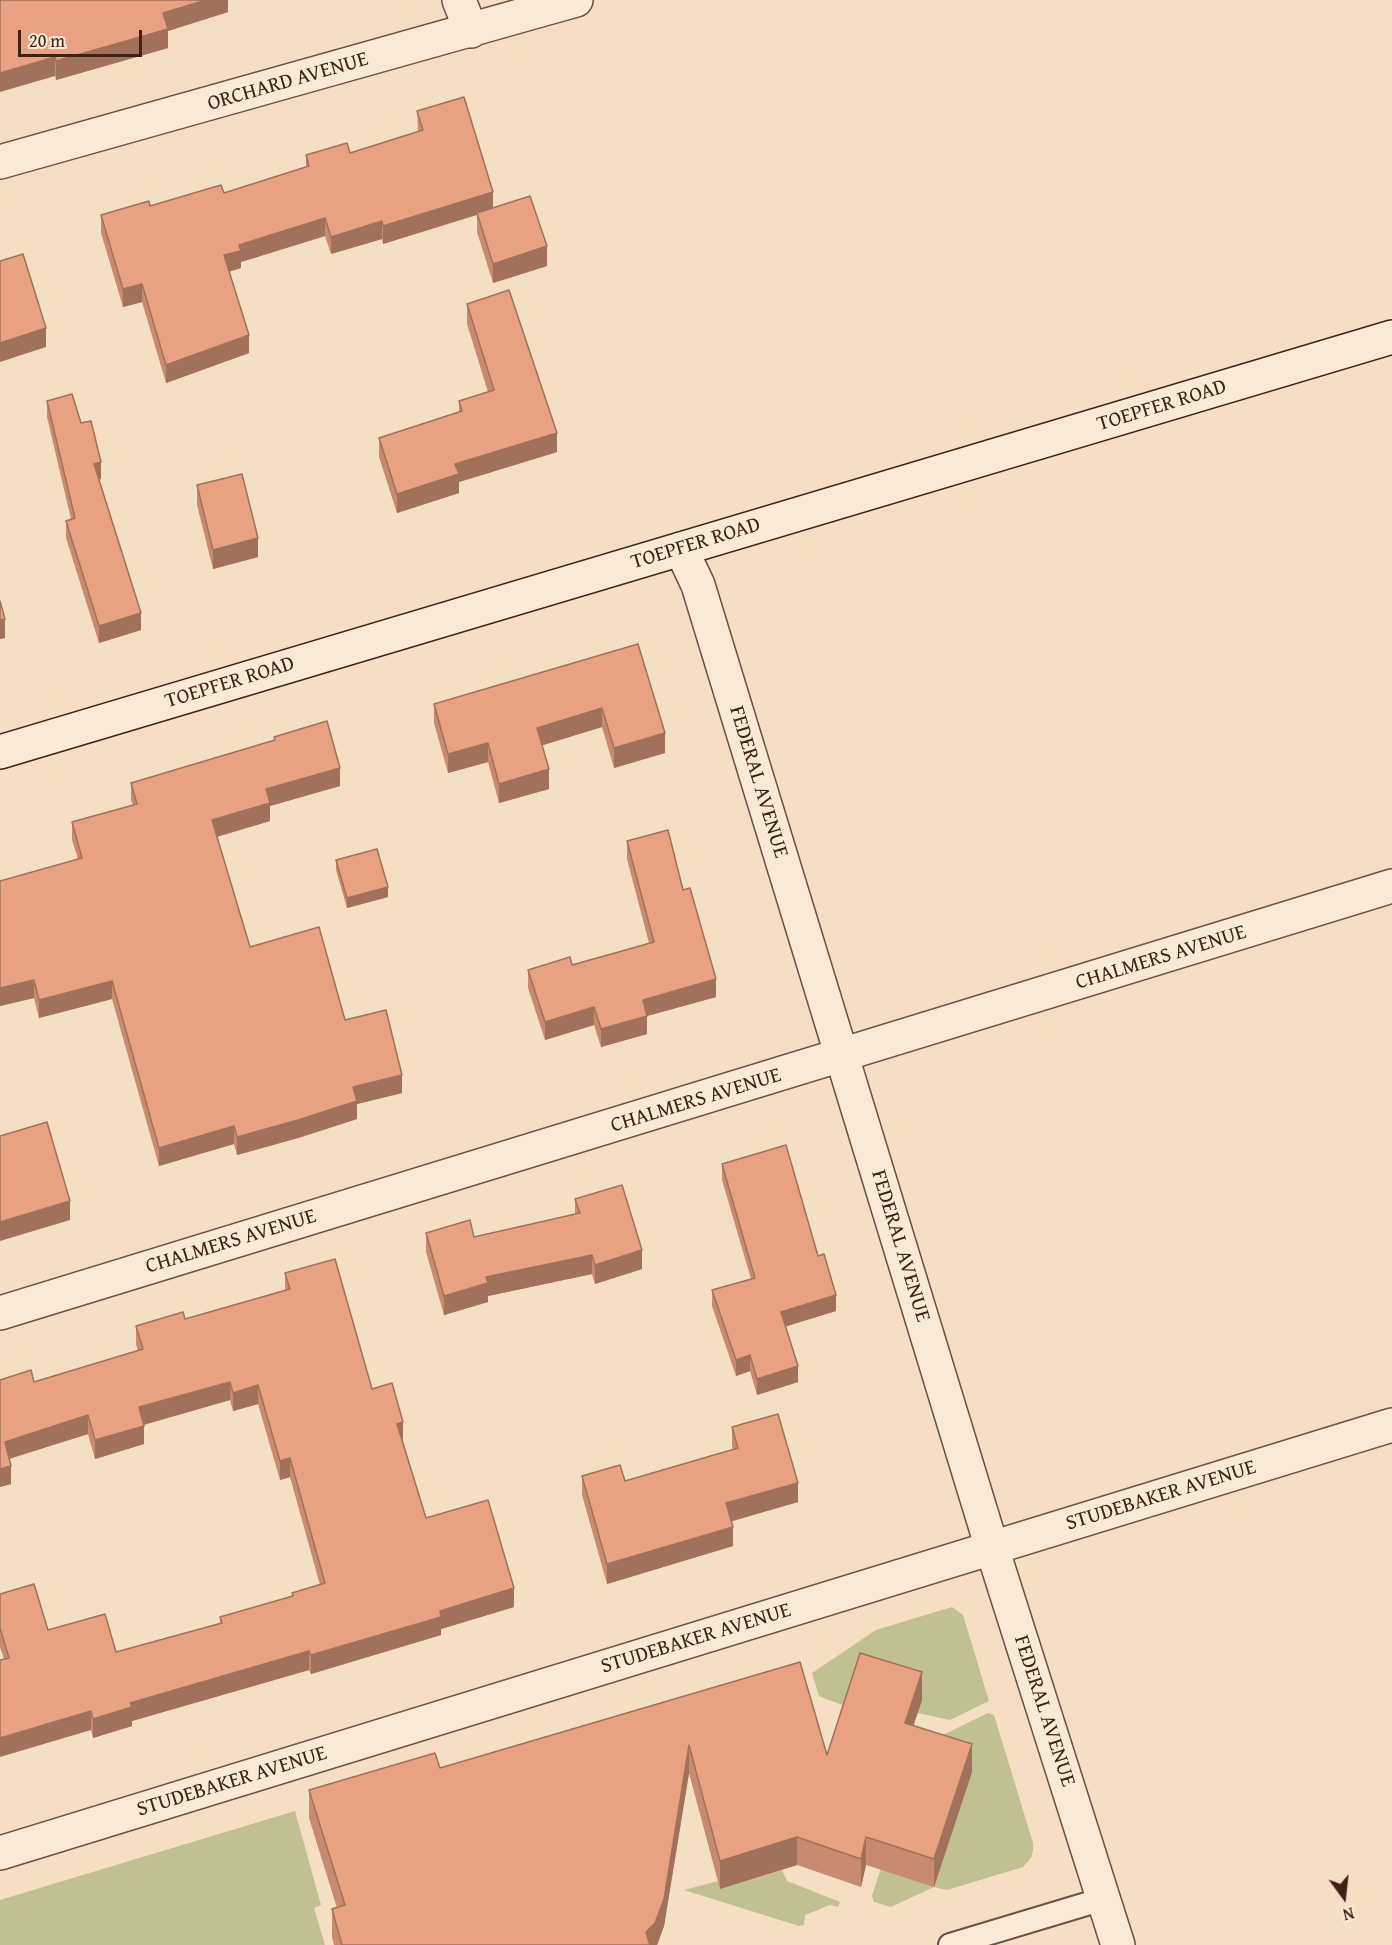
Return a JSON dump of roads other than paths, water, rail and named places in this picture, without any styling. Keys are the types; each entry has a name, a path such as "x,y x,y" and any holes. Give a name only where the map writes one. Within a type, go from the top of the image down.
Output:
{"street":[{"path":"459,0 471,31"},
{"name":"ORCHARD AVENUE","path":"0,162 576,0"},
{"name":"TOEPFER ROAD","path":"0,752 1392,337"},
{"name":"FEDERAL AVENUE","path":"681,549 698,585 992,1548 1118,1945"},
{"name":"CHALMERS AVENUE","path":"0,1313 842,1057 1392,886"},
{"name":"STUDEBAKER AVENUE","path":"0,1853 1392,1425"}],"lane":[{"path":"950,1945 1103,1899"}]}
